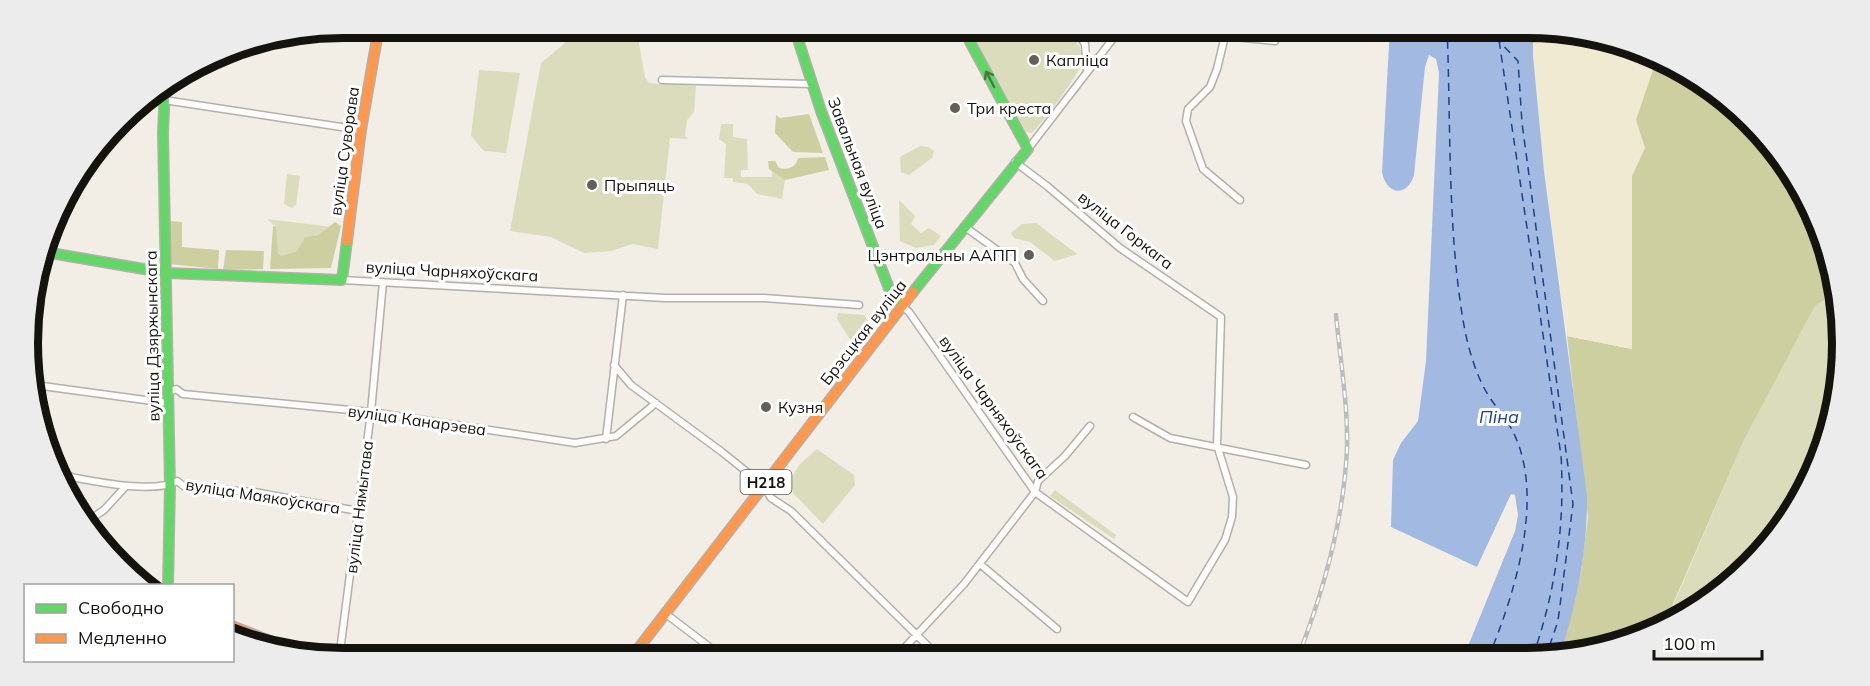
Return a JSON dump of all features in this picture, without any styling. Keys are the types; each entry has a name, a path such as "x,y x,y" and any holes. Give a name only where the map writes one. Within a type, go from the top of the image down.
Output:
{"street":[{"name":"вуліца Суворава","path":"342,280 361,130 377,38"},
{"name":"Завальная вуліца","path":"797,38 811,84 890,291 902,306"},
{"path":"969,38 1028,149"},
{"path":"1081,38 1085,44 1087,72"},
{"name":"Брэсцкая вуліца","path":"639,648 902,306 1113,38"},
{"path":"1225,38 1217,69 1208,92 1188,109 1186,121 1203,168 1240,200"},
{"path":"1245,38 1275,41"},
{"path":"662,80 811,84"},
{"name":"вуліца Дзяржынскага","path":"164,96 170,485 168,584"},
{"path":"163,100 361,130"},
{"name":"вуліца Горкага","path":"1015,162 1120,248 1221,317 1217,445"},
{"path":"965,227 1015,263 1023,279 1044,301"},
{"name":"вуліца Чарняхоўскага","path":"51,253 167,273 623,295 764,298 859,305"},
{"name":"вуліца Нямытава","path":"340,648 370,412 383,282"},
{"path":"606,439 623,295"},
{"name":"вуліца Чарняхоўскага","path":"902,306 1035,492 1188,602 1225,540 1232,517 1233,497 1217,445"},
{"path":"614,365 631,385 763,485 771,498 791,511 930,648"},
{"path":"40,386 167,403"},
{"name":"вуліца Канарэева","path":"167,393 176,389 183,394 370,412 575,443 616,436 656,403"},
{"path":"1133,417 1170,438 1217,445 1306,465"},
{"path":"904,648 980,564 1035,492 1038,481 1065,456 1090,426"},
{"name":"вуліца Маякоўскага","path":"68,476 126,486 170,485 177,482 185,487 254,492 358,511"},
{"path":"93,518 104,510 126,486"},
{"path":"980,564 1057,629"},
{"path":"666,614 711,648"},
{"path":"234,627 255,635"}],"green space":[{"name":"Прыпяць","path":"566,38 638,38 645,77 649,83 696,86 694,112 687,120 685,136 688,139 670,138 658,249 632,244 611,251 584,253 551,237 510,231 541,63 565,43"},
{"path":"977,38 1074,38 1080,46 1082,62 1075,76 1043,120 1032,133 1026,132 977,43"},
{"path":"1646,62 1680,78 1713,101 1732,117 1730,120 1749,134 1769,157 1792,190 1809,226 1822,264 1829,297 1815,306 1744,440 1669,614 1606,638 1562,646 1581,571 1588,518 1567,336 1632,349 1605,243"},
{"path":"479,70 520,73 506,153 484,151 471,136"},
{"path":"809,114 823,153 793,152 775,133 776,115 780,118"},
{"path":"721,124 733,124 733,137 747,139 748,170 741,170 741,177 772,177 772,169 785,180 782,199 757,194 748,184 733,182 733,178 724,178 726,144 719,139"},
{"path":"920,146 934,151 932,158 909,175 901,172 900,157"},
{"path":"825,157 829,170 785,180 769,169 768,161 775,161 779,168 786,169 791,168 798,158"},
{"path":"287,174 300,176 296,205 292,208 284,204"},
{"path":"899,200 915,216 911,224 921,233 929,228 941,236 934,245 916,248 900,241"},
{"path":"267,219 332,227 318,235 305,237 297,251 281,256 277,255 275,226"},
{"path":"170,221 182,222 182,247 219,250 218,269 169,264 167,225"},
{"path":"335,222 341,226 331,268 270,269 273,226 276,227 278,254 281,256 297,251 305,237 318,235"},
{"path":"1036,223 1078,254 1055,261 1030,242 1014,238 1011,233 1022,224"},
{"path":"226,250 264,251 263,269 223,270"},
{"path":"1829,297 1832,363 1822,422 1801,478 1781,513 1743,559 1697,597 1670,613 1744,440 1815,306"},
{"path":"838,313 864,315 868,321 851,341 837,319"},
{"path":"817,449 854,475 855,485 823,524 793,493 790,480 800,464"},
{"path":"1055,490 1116,535 1114,539 1050,496"}],"sand":[{"path":"1534,38 1547,38 1587,43 1654,66 1636,120 1645,148 1632,176 1632,349 1567,336 1544,171"}],"water":[{"name":"Піна","path":"1389,38 1534,38 1533,56 1544,171 1587,496 1580,577 1563,646 1467,648 1515,531 1518,515 1515,495 1511,494 1477,567 1391,527 1393,460 1401,443 1418,421 1426,361 1439,73 1436,59 1429,55 1425,67 1414,175 1407,187 1397,191 1384,180 1382,172"}],"ferry route":[{"path":"1447,38 1452,219 1459,295 1465,331 1481,382 1511,428 1521,454 1526,482 1527,512 1517,573 1492,648"},
{"path":"1496,38 1518,61 1522,123 1573,504 1558,621 1549,648"},
{"path":"1499,38 1561,455 1562,507 1557,557 1548,607 1536,648"}],"railway":[{"path":"1301,648 1331,554 1345,475 1346,415 1336,315"}],"traffic: fast":[{"path":"798,38 821,111 890,291 902,306"},
{"path":"913,292 1028,149 969,38"},
{"path":"165,95 163,133 170,485 168,584"},
{"path":"51,253 167,273 342,280 347,241"}],"traffic: slow":[{"path":"347,241 361,130 377,38"},
{"path":"639,648 913,292"},
{"path":"234,627 255,635"}],"place":[{"name":"Капліца","path":"1034,60"},
{"name":"Три креста","path":"955,108"},
{"name":"Прыпяць","path":"592,185"},
{"name":"Цэнтральны ААПП","path":"1029,255"},
{"name":"Кузня","path":"766,407"}]}
